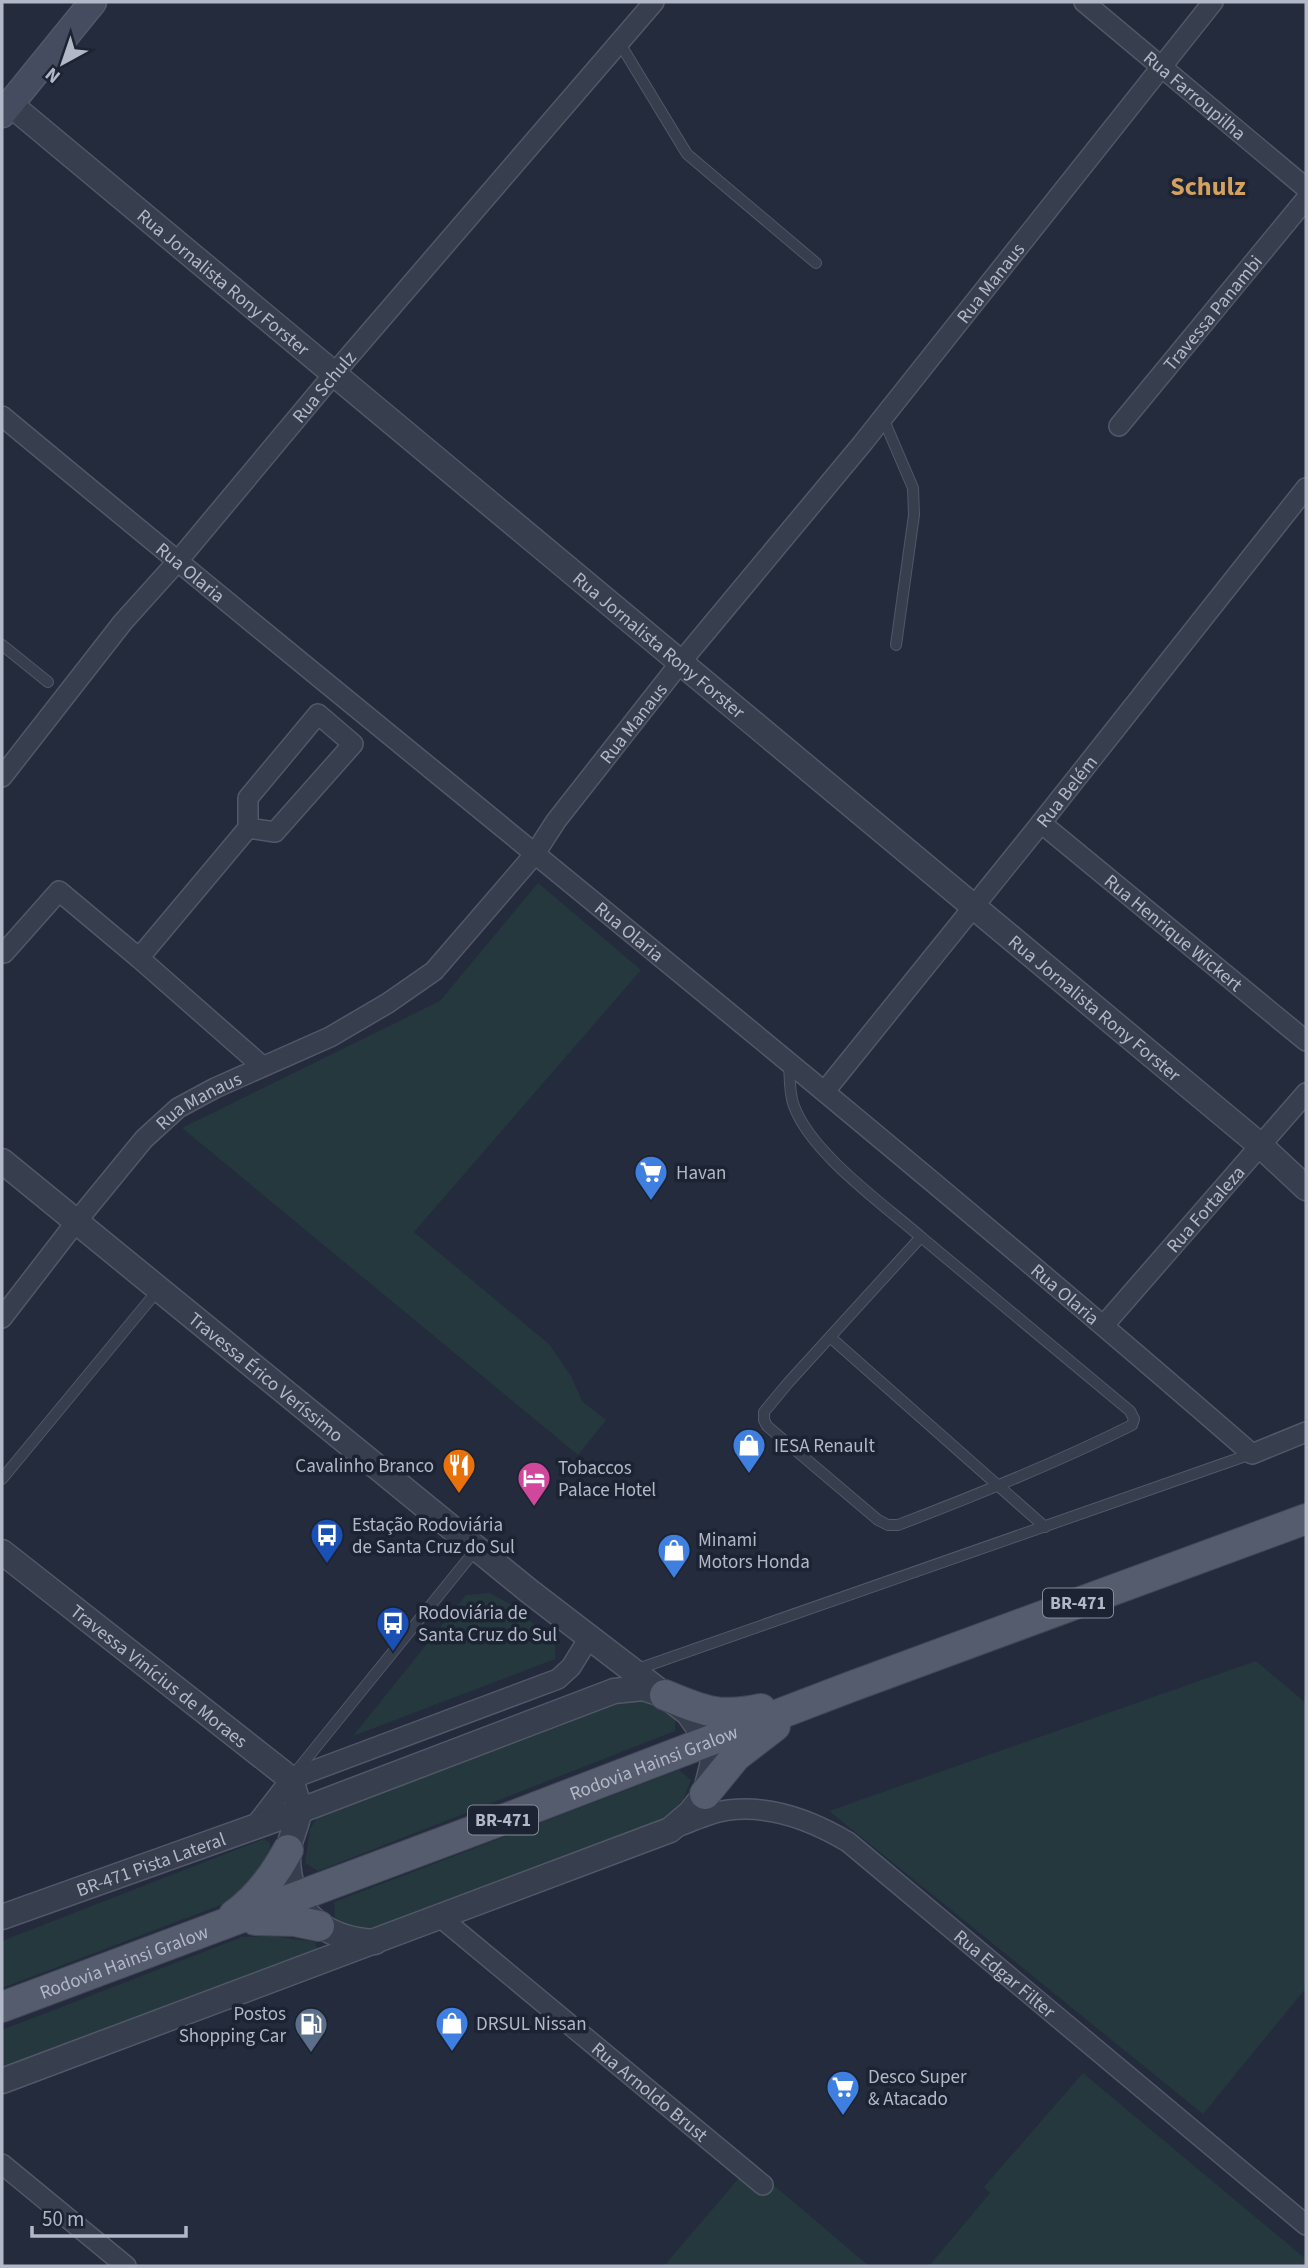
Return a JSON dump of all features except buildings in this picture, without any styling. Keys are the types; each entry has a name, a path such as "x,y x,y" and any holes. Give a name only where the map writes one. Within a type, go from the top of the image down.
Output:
{"main road":[{"path":"6,109 93,2"},
{"name":"Rodovia Hainsi Gralow","path":"2,2007 850,1687 1306,1519"},
{"path":"665,1695 716,1713 736,1714 850,1687"},
{"path":"705,1794 736,1756 759,1737 779,1723 850,1687"},
{"path":"217,1927 249,1904 275,1873 288,1850"},
{"path":"217,1927 258,1920 295,1921 319,1926"}],"street":[{"name":"Rua Schulz","path":"2,777 123,622 654,2"},
{"name":"Rua Farroupilha","path":"1084,2 1306,188"},
{"name":"Rua Manaus","path":"2,1318 144,1139 178,1108 262,1066 330,1037 388,1003 434,971 534,855 556,821 680,663 883,417 1213,2"},
{"name":"Rua Jornalista Rony Forster","path":"6,109 333,374 974,906 1261,1146 1306,1188"},
{"name":"Travessa Panambi","path":"1119,426 1306,199"},
{"name":"Rua Olaria","path":"2,416 825,1091 1104,1325 1252,1454"},
{"name":"Rua Belém","path":"825,1091 1306,489"},
{"path":"139,958 248,828 248,798 318,715 353,744 275,832 248,828"},
{"name":"Rua Henrique Wickert","path":"1041,823 1306,1041"},
{"path":"4,953 59,891 262,1066"},
{"name":"Rua Fortaleza","path":"1104,1325 1306,1093"},
{"name":"Travessa Érico Veríssimo","path":"2,1161 589,1638 688,1713 708,1741"},
{"path":"1252,1454 1306,1432"},
{"name":"Travessa Vinícius de Moraes","path":"2,1552 290,1779"},
{"path":"254,1827 290,1779 558,1679 570,1667 589,1638"},
{"name":"BR-471 Pista Lateral","path":"2,1917 299,1811 614,1691 643,1688 665,1695"},
{"path":"2,2081 378,1942 670,1830 690,1813 705,1794 713,1762 708,1741"},
{"path":"290,1779 299,1811 288,1850 290,1874 298,1897 319,1926 357,1941 378,1942"},
{"name":"Rua Edgar Filter","path":"670,1830 727,1810 769,1811 823,1828 848,1843 1306,2225"},
{"name":"Rua Arnoldo Brust","path":"440,1917 763,2185"},
{"path":"2,2164 126,2266"}],"lane":[{"path":"619,42 687,154 816,263"},
{"path":"883,417 913,488 914,514 896,645"},
{"path":"2,645 48,682"},
{"path":"788,1062 793,1105 808,1133 833,1161 1130,1412 1134,1419 1132,1425 1105,1438 999,1484 898,1525 888,1525 878,1520 767,1426 764,1412 921,1237"},
{"path":"2,1479 159,1289"},
{"path":"830,1337 1045,1527"},
{"path":"614,1691 634,1670 1252,1454"},
{"path":"290,1779 477,1547"}],"shaded area":[{"path":"538,883 641,970 414,1232 549,1344 571,1376 582,1401 606,1420 578,1455 182,1128 440,1001"},
{"path":"490,1593 512,1605 555,1643 555,1659 353,1736 466,1595"},
{"path":"1256,1661 1306,1703 1306,1988 1203,2114 829,1811"},
{"path":"628,1698 651,1700 675,1718 675,1731 318,1871 305,1863 310,1829 317,1818"},
{"path":"679,1770 691,1780 683,1800 666,1818 376,1929 355,1928 335,1918 334,1902"},
{"path":"264,1839 270,1843 266,1870 226,1903 2,1988 2,1941"},
{"path":"272,1936 315,1942 318,1950 2,2068 2,2030 242,1937"},
{"path":"1083,2073 1306,2259 1306,2266 929,2266 990,2193 984,2187"},
{"path":"750,2165 869,2266 664,2266"}],"place":[{"name":"Havan","path":"651,1202"},
{"name":"IESA Renault","path":"749,1475"},
{"name":"Cavalinho Branco","path":"459,1495"},
{"name":"Tobaccos Palace Hotel","path":"534,1508"},
{"name":"Estação Rodoviária de Santa Cruz do Sul","path":"327,1565"},
{"name":"Minami Motors Honda","path":"674,1580"},
{"name":"Rodoviária de Santa Cruz do Sul","path":"393,1653"},
{"name":"DRSUL Nissan","path":"452,2053"},
{"name":"Postos Shopping Car","path":"311,2054"},
{"name":"Desco Super & Atacado","path":"843,2117"}],"district":[{"name":"Schulz","path":"1208,186"}]}
